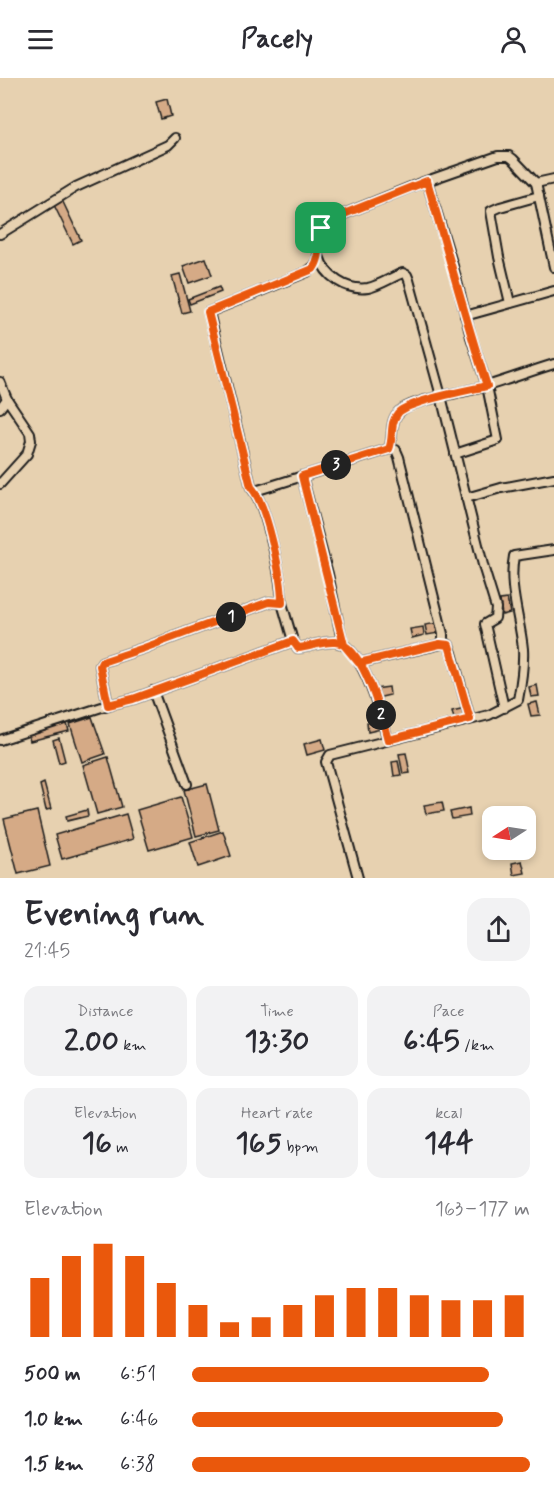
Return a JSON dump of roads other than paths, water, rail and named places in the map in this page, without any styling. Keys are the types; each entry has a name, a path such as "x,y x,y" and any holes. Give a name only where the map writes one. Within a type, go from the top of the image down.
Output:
{"street":[{"path":"0,234 76,187 168,144 175,138"},
{"path":"344,645 336,642 298,648 293,641 282,603 282,585 261,506 251,487 208,312 307,272 316,265 319,257 318,240 321,228 330,221 427,181 498,156 509,156 536,183 554,267"},
{"path":"536,183 554,179"},
{"path":"427,181 487,386 498,440 455,454"},
{"path":"510,303 491,211 539,196"},
{"path":"319,257 338,282 353,287 369,288 403,273 407,275 496,608 495,618 485,624 504,708"},
{"path":"465,316 554,291"},
{"path":"255,491 389,449 397,414 407,407 441,396 487,386 554,364"},
{"path":"0,382 7,399 30,433 31,441 27,454 0,484"},
{"path":"0,408 7,399"},
{"path":"396,450 440,624 443,640 440,644"},
{"path":"302,476 344,645 359,663 370,685 388,740"},
{"path":"466,498 501,488 554,478"},
{"path":"358,878 326,762 330,755 489,715 518,700 523,651 511,573 514,556 554,550"},
{"path":"108,705 100,666 102,662 269,602 282,603"},
{"path":"0,740 153,691 293,641"},
{"path":"359,663 440,644 449,645 470,719"},
{"path":"153,691 187,784"}]}
